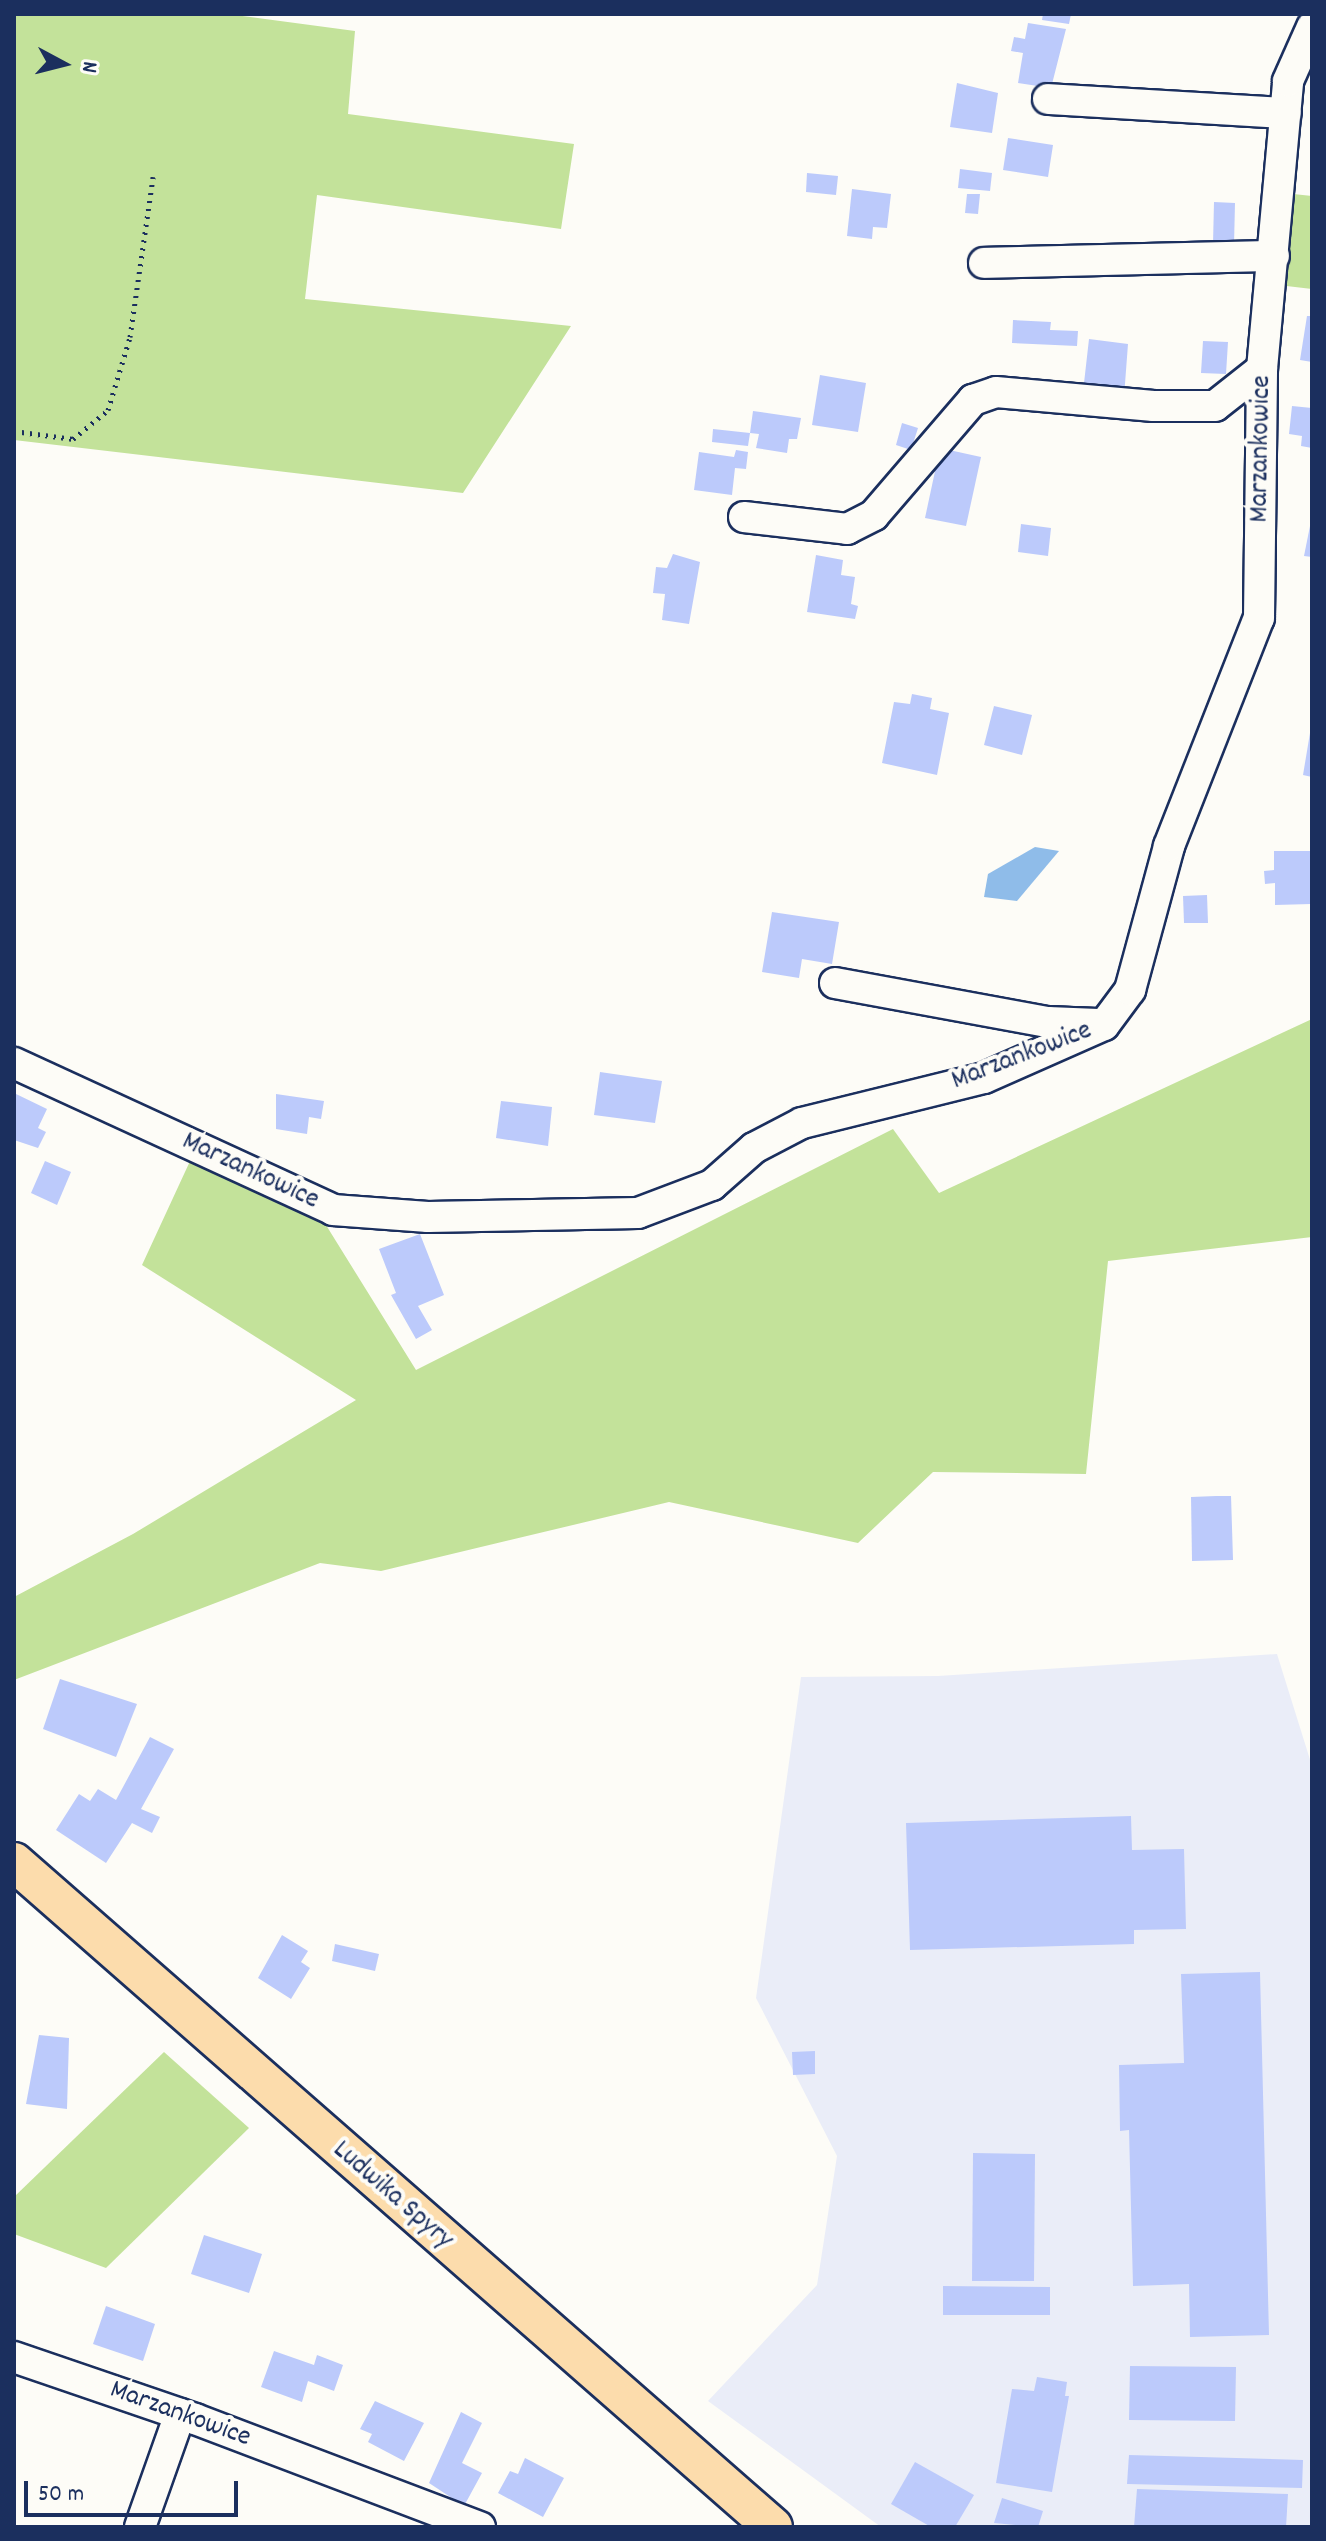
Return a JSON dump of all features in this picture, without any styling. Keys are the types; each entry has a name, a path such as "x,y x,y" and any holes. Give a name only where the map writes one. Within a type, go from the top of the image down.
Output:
{"main road":[{"name":"Ludwika Spyry","path":"14,1862 773,2527"}],"street":[{"name":"Marzankowice","path":"14,1063 333,1210 428,1217 638,1213 712,1185 754,1148 802,1123 984,1078 1104,1025 1130,990 1169,846 1259,618 1262,369 1288,81 1312,27"},
{"path":"1048,99 1286,113"},
{"path":"984,263 1274,256"},
{"path":"744,517 847,529 874,515 973,400 996,392 1153,406 1215,406 1262,369"},
{"path":"835,983 1048,1022 1104,1025"},
{"name":"Marzankowice","path":"14,2357 180,2414 480,2527"},
{"path":"140,2527 180,2414"}],"path":[{"path":"14,431 73,439 108,410 130,337 153,177"}],"shaded area":[{"path":"1277,1654 1312,1766 1312,2527 881,2527 708,2401 817,2285 837,2156 756,1998 801,1677 938,1676"}],"green space":[{"path":"14,14 227,14 355,31 348,114 574,144 561,229 317,195 305,299 571,326 463,493 14,440"},
{"path":"1284,193 1312,196 1312,289 1278,285"},
{"path":"1312,1019 1312,1237 1108,1261 1086,1474 933,1472 858,1543 669,1502 381,1571 320,1563 14,1680 14,1597 133,1534 356,1400 142,1265 191,1159 321,1217 416,1370 893,1129 939,1193"},
{"path":"164,2052 249,2128 106,2268 14,2234 14,2197"}],"water":[{"path":"1035,847 1059,851 1017,901 984,897 988,874"}],"building":[{"path":"1043,14 1071,14 1069,24 1042,20"},
{"path":"1028,23 1066,29 1051,88 1018,83 1023,53 1011,51 1014,37 1025,39"},
{"path":"957,83 998,93 992,133 950,127"},
{"path":"1008,138 1053,145 1048,177 1003,170"},
{"path":"960,169 992,173 990,191 958,188"},
{"path":"807,173 838,176 836,195 806,192"},
{"path":"852,189 891,194 887,228 873,227 872,239 847,236"},
{"path":"967,194 980,194 978,214 965,213"},
{"path":"1214,202 1235,203 1234,245 1213,244"},
{"path":"1307,316 1312,316 1312,362 1300,360"},
{"path":"1013,320 1051,322 1050,330 1078,331 1077,346 1012,343"},
{"path":"1089,339 1128,344 1124,397 1102,394 1102,384 1084,383"},
{"path":"1203,341 1228,342 1226,374 1201,373"},
{"path":"820,375 866,383 858,432 812,425"},
{"path":"1292,406 1312,408 1312,448 1301,446 1302,436 1289,434"},
{"path":"753,411 801,418 797,439 789,439 787,453 756,448 759,434 750,433"},
{"path":"902,423 918,428 911,450 896,445"},
{"path":"713,429 750,433 748,446 712,442"},
{"path":"940,448 981,457 966,526 925,518"},
{"path":"736,450 748,452 746,469 735,468 732,495 694,490 699,452 734,457"},
{"path":"1312,516 1312,557 1304,556"},
{"path":"1021,524 1051,528 1048,556 1018,552"},
{"path":"673,554 700,562 689,624 662,620 665,594 653,593 656,567 667,568"},
{"path":"816,555 843,560 841,575 855,577 851,604 858,606 855,619 807,612"},
{"path":"912,694 932,698 930,709 949,713 937,775 882,763 894,702 910,704"},
{"path":"994,706 1032,715 1022,755 984,745"},
{"path":"1312,733 1312,777 1303,775"},
{"path":"1274,851 1310,851 1311,904 1275,905 1275,883 1265,884 1264,871 1274,870"},
{"path":"1207,895 1208,923 1184,923 1183,896"},
{"path":"772,912 839,922 832,964 802,959 799,978 762,972"},
{"path":"600,1072 662,1081 655,1123 594,1115"},
{"path":"14,1093 47,1109 38,1128 46,1132 38,1148 14,1140"},
{"path":"276,1094 324,1101 321,1119 309,1117 307,1134 276,1129"},
{"path":"501,1101 552,1107 548,1146 496,1138"},
{"path":"45,1161 71,1172 57,1205 31,1193"},
{"path":"420,1234 444,1295 418,1306 432,1330 416,1339 391,1295 396,1293 379,1249"},
{"path":"1231,1496 1233,1560 1192,1561 1191,1497"},
{"path":"60,1679 137,1704 116,1757 43,1729"},
{"path":"150,1737 174,1749 141,1809 160,1817 152,1833 132,1823 106,1863 56,1830 79,1794 90,1801 98,1789 116,1800"},
{"path":"1131,1816 1132,1850 1184,1849 1186,1929 1134,1930 1134,1944 910,1950 906,1823"},
{"path":"282,1935 308,1951 301,1962 310,1968 291,1999 258,1978"},
{"path":"335,1944 379,1954 375,1971 332,1961"},
{"path":"1260,1972 1269,2335 1190,2337 1189,2284 1133,2286 1129,2130 1120,2131 1119,2065 1184,2063 1181,1974"},
{"path":"39,2035 69,2038 67,2109 26,2104"},
{"path":"815,2051 815,2074 793,2075 792,2052"},
{"path":"973,2153 1035,2154 1034,2281 972,2281"},
{"path":"204,2235 262,2254 249,2293 191,2274"},
{"path":"943,2286 1050,2287 1050,2315 943,2315"},
{"path":"106,2306 155,2324 143,2361 93,2344"},
{"path":"274,2351 314,2365 317,2355 343,2365 334,2391 308,2381 302,2402 261,2387"},
{"path":"1130,2366 1236,2367 1235,2421 1129,2420"},
{"path":"1037,2377 1067,2382 1065,2396 1069,2396 1052,2492 996,2483 1012,2389 1034,2391"},
{"path":"375,2401 424,2423 404,2461 368,2442 372,2434 360,2429"},
{"path":"461,2412 482,2423 462,2463 482,2473 464,2506 429,2483"},
{"path":"1129,2455 1303,2460 1302,2488 1127,2484"},
{"path":"525,2458 564,2478 543,2517 498,2493 510,2471 518,2474"},
{"path":"915,2462 974,2495 955,2527 931,2527 891,2504"},
{"path":"1137,2489 1288,2494 1286,2527 1134,2527"},
{"path":"1002,2498 1043,2511 1038,2527 994,2523"}]}
